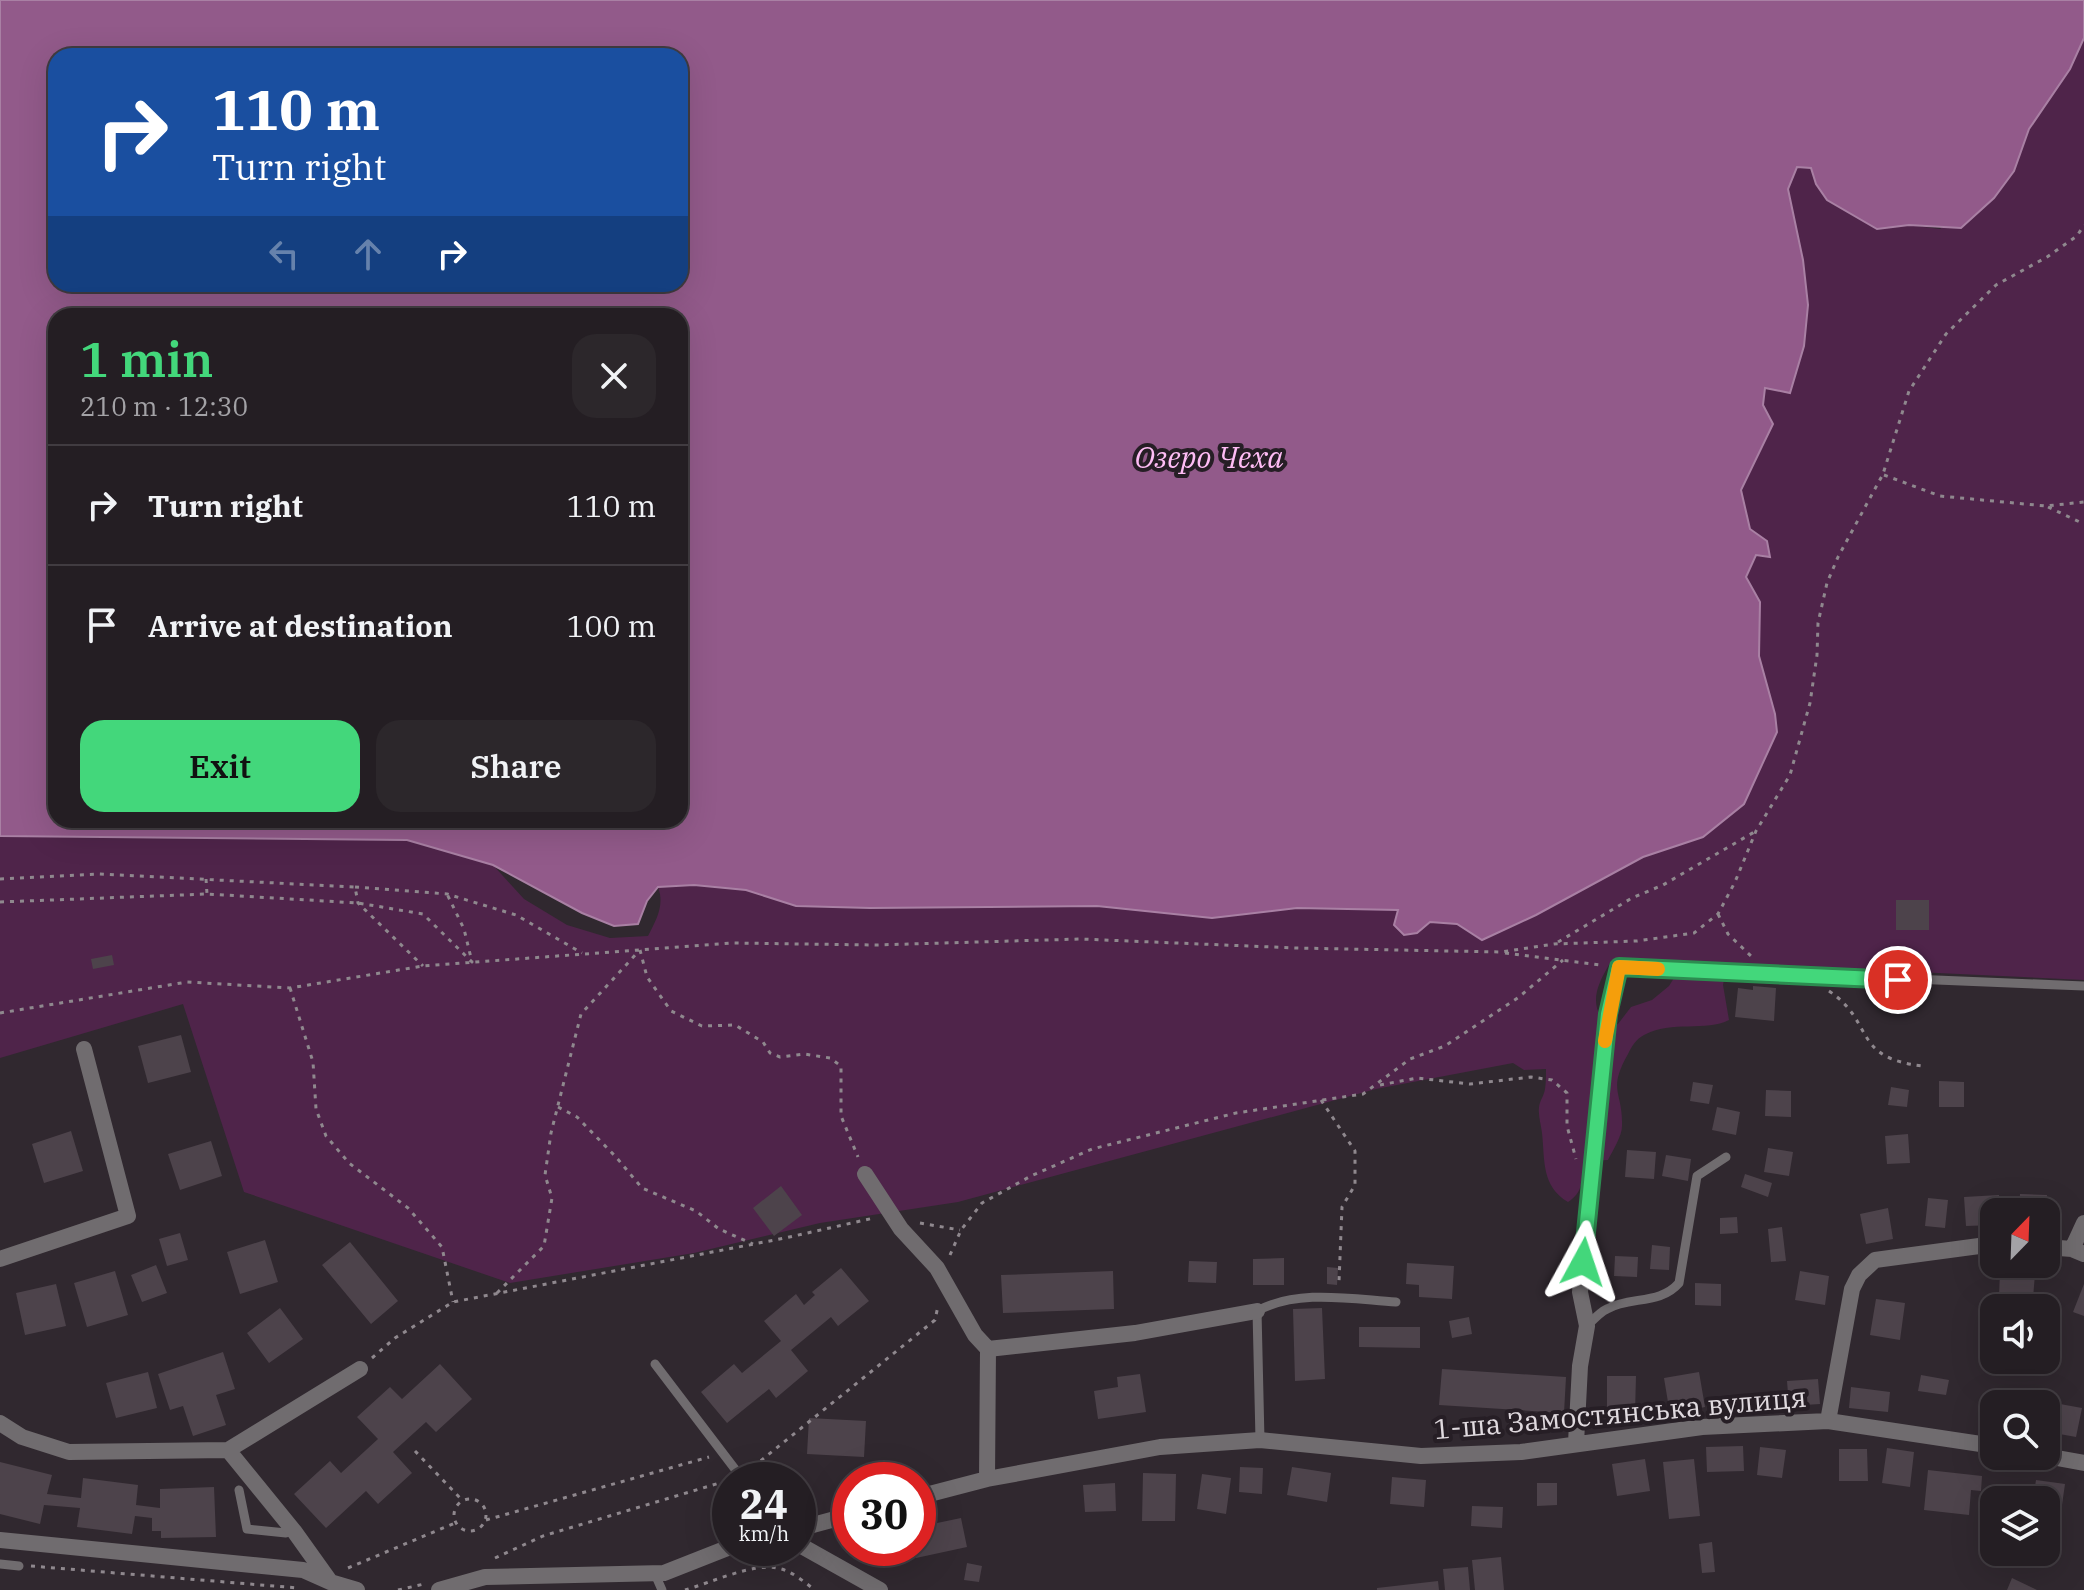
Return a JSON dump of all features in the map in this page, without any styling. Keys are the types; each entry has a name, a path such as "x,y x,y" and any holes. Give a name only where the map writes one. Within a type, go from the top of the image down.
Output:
{"street":[{"path":"1576,1443 1580,1366 1587,1326 1580,1292 1608,1014 1619,967"},
{"path":"0,1259 128,1216 84,1049"},
{"path":"865,1174 901,1229 937,1268 975,1335 988,1349 987,1479"},
{"path":"2078,1252 2084,1223"},
{"path":"1828,1421 1852,1289 1859,1275 1875,1260 1980,1246"},
{"path":"988,1349 1135,1333 1257,1311"},
{"path":"0,1423 22,1437 69,1452 228,1450 360,1369"},
{"name":"1-ша Замостянська вулиця","path":"936,1492 987,1479 1160,1447 1260,1440 1421,1456 1521,1452 1702,1427 1828,1421 1980,1444"},
{"path":"228,1450 294,1531 326,1586"},
{"path":"2060,1459 2084,1463"},
{"path":"0,1540 303,1570 326,1586 357,1590"},
{"path":"433,1587 485,1577 664,1573 712,1554"},
{"path":"816,1554 880,1590"}],"lane":[{"path":"1619,967 2084,986"},
{"path":"1587,1326 1607,1308 1662,1296 1679,1283 1697,1176 1726,1157"},
{"path":"1260,1440 1257,1311 1275,1301 1339,1298 1396,1302"},
{"path":"655,1364 729,1462"},
{"path":"239,1490 247,1529 294,1531"},
{"path":"0,1564 19,1566"},
{"path":"655,1574 662,1590"}],"path":[{"path":"1501,952 1554,944 1637,941 1694,933 1718,914 1756,831 1790,775 1810,703 1818,623 1827,583 1883,474 1909,391 1946,334 1996,285 2047,257 2077,236 2084,225"},
{"path":"1883,474 1940,496 2046,506 2084,502"},
{"path":"2046,506 2084,524"},
{"path":"1554,944 1632,898 1722,853 1756,831"},
{"path":"0,879 99,874 447,894 516,915 585,954"},
{"path":"206,879 207,894"},
{"path":"355,887 358,903 423,966"},
{"path":"0,902 207,894 358,903 423,914 472,962"},
{"path":"447,894 464,929 472,962"},
{"path":"1718,914 1728,934 1754,958"},
{"path":"0,1013 187,982 290,988 423,966 732,943 875,945 1080,939 1501,952 1619,967"},
{"path":"497,1293 544,1246 552,1198 545,1175 581,1014 640,950"},
{"path":"640,950 647,977 671,1011 702,1026 735,1025 763,1042 770,1053 780,1057 804,1054 830,1058 841,1066 841,1116 865,1174"},
{"path":"759,1462 935,1320 951,1253 961,1230 982,1203 1031,1176 1092,1149 1236,1113 1363,1094 1410,1059 1445,1046 1519,997 1563,960"},
{"path":"290,988 313,1062 316,1109 326,1136 349,1163 408,1208 442,1247 453,1302"},
{"path":"1845,1001 1862,1033 1876,1051 1895,1061 1923,1066"},
{"path":"1377,1086 1417,1078 1470,1084 1531,1077 1552,1080 1567,1093 1567,1126 1575,1158 1591,1174"},
{"path":"1321,1100 1355,1151 1355,1185 1342,1207 1339,1298"},
{"path":"558,1107 577,1117 642,1188 696,1211 719,1229 753,1244"},
{"path":"360,1369 395,1338 453,1302 891,1214 927,1226 961,1230"},
{"path":"415,1451 462,1500"},
{"path":"486,1520 480,1502 474,1499 462,1500 454,1510 455,1523 459,1528 471,1531 478,1529 486,1520 724,1452"},
{"path":"492,1559 543,1536 712,1487"},
{"path":"19,1566 291,1590 326,1586 339,1571 455,1523"},
{"path":"685,1590 754,1569 776,1567 815,1590"},
{"path":"398,1590 433,1587"}],"shaded area":[{"path":"2084,38 2084,980 1727,963 1723,985 1729,1020 1710,1025 1666,1028 1636,1041 1618,1076 1622,1114 1619,1139 1608,1160 1585,1161 1579,1190 1568,1202 1553,1188 1544,1162 1539,1110 1546,1069 1524,1070 1513,1063 1376,1089 958,1202 820,1223 694,1253 510,1283 244,1192 183,1004 0,1058 0,836 407,840 493,865 524,899 567,925 610,938 648,936 660,906 658,887 694,885 746,890 796,906 1097,906 1212,918 1297,908 1399,910 1417,933 1429,922 1457,924 1482,940 1536,915 1643,857 1703,837 1744,804 1776,732 1775,714 1759,656 1760,602 1746,577 1757,555 1769,557 1767,541 1750,529 1741,490 1773,424 1763,405 1765,388 1804,346 1808,304 1803,260 1788,189 1797,167 1811,168 1816,184 1827,200 1877,229 1909,225 1940,229 2014,171 2029,130 2070,69","holes":["1610,963 1671,963 1674,978 1669,986 1652,1000 1631,1007 1618,1024 1608,1028 1598,1011 1596,996"]}],"water":[{"name":"Озеро Чеха","path":"0,0 2084,0 2084,38 2070,69 2029,129 2014,171 1994,198 1961,228 1909,225 1877,229 1827,200 1816,184 1811,168 1797,167 1788,189 1803,260 1808,305 1804,346 1790,393 1765,388 1763,405 1773,424 1741,490 1750,529 1767,541 1770,557 1756,555 1746,577 1760,602 1759,656 1777,732 1744,804 1703,837 1643,857 1536,915 1482,940 1457,924 1430,922 1417,933 1404,935 1394,925 1398,910 1297,908 1212,918 1097,906 796,906 746,890 694,885 658,887 647,901 638,924 614,926 582,913 493,865 407,840 0,836"}],"building":[{"path":"1896,900 1929,900 1929,930 1896,930"},
{"path":"112,955 114,965 93,969 91,959"},
{"path":"1753,986 1776,988 1774,1021 1735,1017 1738,988 1753,990"},
{"path":"181,1035 191,1072 148,1083 138,1046"},
{"path":"1939,1081 1964,1082 1964,1107 1939,1107"},
{"path":"1693,1082 1713,1085 1709,1104 1690,1101"},
{"path":"1891,1087 1909,1090 1907,1107 1888,1105"},
{"path":"1766,1090 1791,1091 1791,1117 1765,1116"},
{"path":"1717,1107 1740,1112 1736,1135 1712,1130"},
{"path":"71,1131 83,1171 44,1183 32,1144"},
{"path":"1908,1134 1910,1163 1887,1164 1885,1136"},
{"path":"211,1141 222,1176 180,1190 168,1154"},
{"path":"1768,1148 1793,1152 1789,1176 1764,1172"},
{"path":"1627,1150 1656,1152 1654,1179 1625,1177"},
{"path":"1666,1155 1691,1159 1688,1181 1662,1176"},
{"path":"1745,1174 1772,1183 1768,1197 1741,1187"},
{"path":"781,1186 802,1215 774,1236 753,1208"},
{"path":"2020,1194 2047,1195 2047,1198 2020,1198"},
{"path":"1999,1195 1999,1198 1980,1198 1980,1226 1966,1226 1964,1197"},
{"path":"1928,1198 1948,1200 1945,1228 1925,1226"},
{"path":"1888,1208 1893,1239 1866,1244 1860,1214"},
{"path":"1737,1217 1738,1233 1720,1234 1720,1218"},
{"path":"1782,1227 1786,1261 1771,1262 1768,1229"},
{"path":"180,1233 188,1260 167,1266 159,1239"},
{"path":"265,1240 278,1282 240,1294 227,1252"},
{"path":"350,1242 398,1301 371,1324 322,1265"},
{"path":"1652,1245 1670,1247 1669,1270 1650,1269"},
{"path":"1615,1256 1638,1257 1637,1277 1614,1276"},
{"path":"1284,1258 1284,1285 1253,1285 1253,1259"},
{"path":"1189,1261 1217,1262 1216,1283 1188,1282"},
{"path":"1407,1263 1454,1266 1452,1299 1419,1297 1419,1285 1406,1284"},
{"path":"156,1265 167,1293 142,1302 131,1275"},
{"path":"1327,1267 1338,1268 1337,1285 1327,1284"},
{"path":"841,1268 869,1301 838,1326 831,1317 791,1350 808,1371 776,1398 769,1389 727,1423 701,1392 734,1364 742,1373 781,1341 764,1321 796,1294 804,1305 815,1295 812,1292"},
{"path":"115,1271 128,1315 87,1327 74,1283"},
{"path":"1113,1271 1114,1309 1003,1313 1001,1275"},
{"path":"1800,1271 1829,1276 1825,1305 1795,1300"},
{"path":"2000,1278 2035,1278 2033,1294 1999,1294"},
{"path":"1695,1283 1721,1284 1721,1306 1695,1305"},
{"path":"56,1284 66,1326 25,1335 16,1293"},
{"path":"2084,1284 2084,1316 2073,1312"},
{"path":"1876,1299 1905,1303 1900,1340 1870,1335"},
{"path":"280,1308 303,1339 269,1363 247,1333"},
{"path":"1322,1308 1325,1379 1295,1381 1293,1309"},
{"path":"1469,1317 1472,1334 1452,1338 1449,1321"},
{"path":"1359,1327 1420,1327 1420,1348 1359,1347"},
{"path":"223,1352 235,1389 216,1395 226,1425 193,1436 183,1406 170,1410 158,1374"},
{"path":"440,1364 472,1399 436,1432 426,1422 393,1452 412,1473 378,1504 366,1491 326,1528 294,1494 330,1461 341,1473 378,1439 357,1417 390,1387 402,1399"},
{"path":"1442,1369 1566,1377 1564,1413 1439,1405"},
{"path":"148,1372 157,1408 116,1418 106,1383"},
{"path":"1699,1372 1705,1407 1670,1414 1664,1378"},
{"path":"1140,1374 1146,1412 1098,1419 1094,1391 1118,1387 1117,1377"},
{"path":"1921,1375 1949,1380 1946,1395 1918,1391"},
{"path":"1607,1376 1636,1376 1635,1413 1607,1412"},
{"path":"1818,1379 1820,1404 1789,1406 1787,1381"},
{"path":"1851,1387 1890,1392 1888,1412 1849,1408"},
{"path":"2060,1404 2082,1408 2076,1437 2060,1434"},
{"path":"809,1418 866,1421 864,1457 807,1454"},
{"path":"1743,1446 1744,1471 1707,1472 1706,1447"},
{"path":"1760,1447 1786,1450 1782,1478 1757,1475"},
{"path":"1887,1448 1914,1452 1910,1487 1882,1483"},
{"path":"1839,1449 1867,1449 1868,1481 1839,1481"},
{"path":"1645,1459 1650,1491 1617,1496 1612,1464"},
{"path":"1694,1459 1700,1516 1669,1519 1663,1462"},
{"path":"0,1462 52,1475 47,1494 81,1498 83,1478 138,1485 136,1505 160,1508 160,1489 214,1487 216,1537 161,1538 161,1531 152,1531 152,1518 135,1516 132,1534 77,1527 80,1508 44,1505 40,1524 0,1514"},
{"path":"1240,1467 1263,1468 1262,1494 1239,1492"},
{"path":"1292,1467 1331,1473 1327,1502 1287,1495"},
{"path":"1928,1470 1982,1476 1980,1491 1971,1490 1969,1515 1924,1510"},
{"path":"1143,1473 1176,1474 1175,1521 1142,1521"},
{"path":"1202,1474 1231,1478 1226,1514 1197,1509"},
{"path":"1392,1477 1426,1480 1424,1507 1390,1504"},
{"path":"2036,1480 2065,1484 2061,1512 2060,1486 2035,1486"},
{"path":"1115,1483 1116,1511 1085,1512 1083,1485"},
{"path":"1537,1483 1557,1483 1557,1505 1537,1506"},
{"path":"1472,1506 1503,1507 1502,1528 1471,1526"},
{"path":"961,1518 967,1547 936,1554 936,1523"},
{"path":"1712,1542 1715,1572 1702,1573 1699,1544"},
{"path":"1501,1557 1504,1590 1475,1590 1472,1560"},
{"path":"967,1563 982,1566 979,1582 964,1580"},
{"path":"1468,1567 1470,1590 1445,1590 1443,1569"},
{"path":"2012,1578 2037,1590 2007,1590"},
{"path":"1438,1581 1439,1590 1377,1590 1377,1588"}],"slow traffic":[{"path":"1605,1041 1619,967 1658,969"}],"route":[{"path":"1583,1262 1608,1014 1619,967 1898,980"}]}
